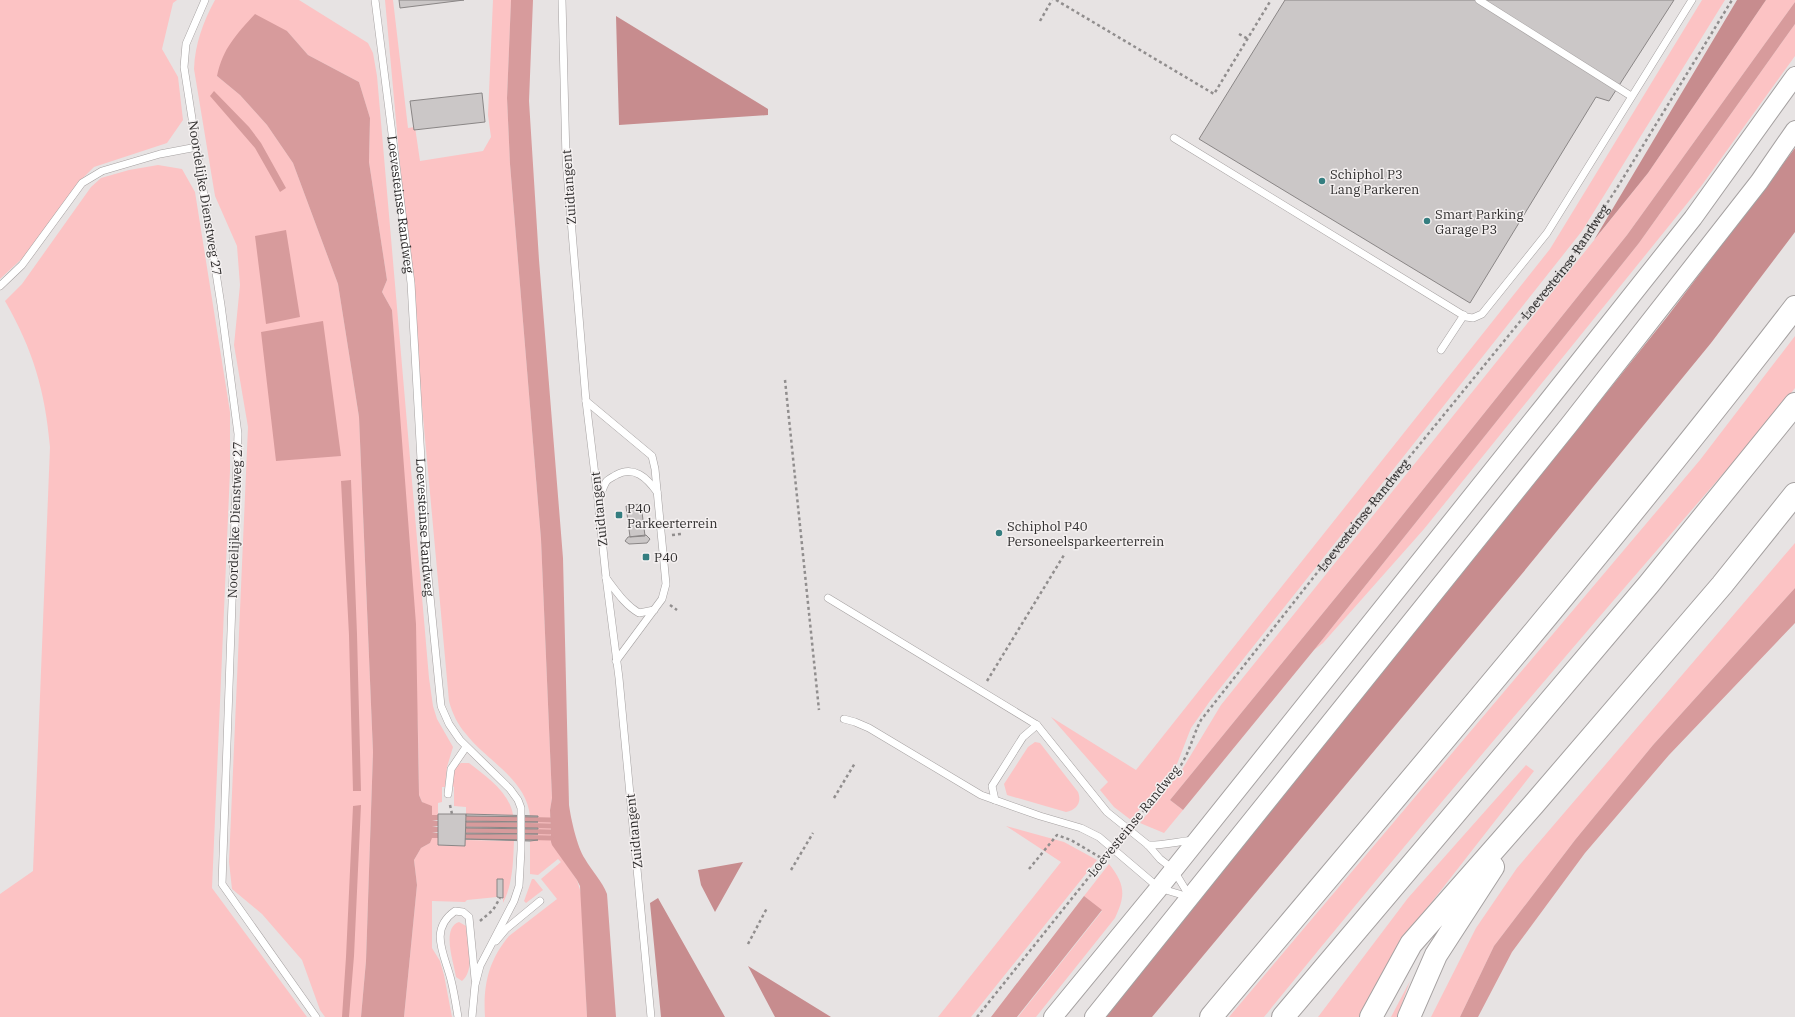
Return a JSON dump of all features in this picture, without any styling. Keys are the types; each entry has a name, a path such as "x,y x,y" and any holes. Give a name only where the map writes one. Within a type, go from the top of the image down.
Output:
{"highway":[{"path":"1211,1017 1608,542 1724,399 1795,307"},
{"path":"1283,1017 1649,584 1795,404"},
{"path":"1371,1017 1411,944 1534,804 1722,584 1795,494"},
{"path":"1409,1017 1436,955 1534,804"}],"street":[{"path":"1053,1017 1159,888 1688,224 1795,76"},
{"path":"1094,1017 1191,898 1584,406 1754,188 1795,130"}],"lane":[{"name":"Noordelijke Dienstweg 27","path":"205,0 186,44 184,67 197,147 238,434 222,884 316,1017"},
{"name":"Loevesteinse Randweg","path":"375,0 411,282 427,566 441,706 448,724 466,747 498,777 515,795 520,804 522,841 519,886 514,901 480,966 475,985 472,1017"},
{"name":"Zuidtangent","path":"562,0 566,159 586,402 635,838 651,1017"},
{"path":"1479,0 1631,96"},
{"path":"1174,138 1464,315 1473,318 1482,314 1547,233 1692,0"},
{"path":"0,286 22,265 82,183 102,170 160,154 197,147"},
{"path":"1441,350 1464,315"},
{"path":"586,402 652,456 655,469 666,584 662,599 616,661"},
{"path":"598,500 607,481 623,472 630,471 640,473 649,480 657,492"},
{"path":"606,577 627,605 639,613 654,610"},
{"path":"828,598 1037,725 1107,812 1148,844 1160,859 1173,869 1191,898"},
{"path":"844,719 869,728 981,795 1081,828 1099,837 1159,888 1191,898"},
{"path":"995,800 992,786 1023,737 1037,725"},
{"path":"448,794 451,769 466,747"},
{"path":"1148,844 1154,845 1160,843 1196,840"},
{"path":"480,966 497,939 540,901"},
{"path":"458,1017 451,980 440,940 441,928 447,917 455,911 463,912 469,917 471,924 475,985"}],"path":[{"path":"1040,21 1052,0"},
{"path":"1056,0 1214,94 1271,0"},
{"name":"Loevesteinse Randweg","path":"1128,829 1181,765 1187,755 1194,734 1201,720 1380,493 1567,264 1617,188 1732,0"},
{"path":"1239,34 1248,39"},
{"path":"785,380 819,710"},
{"path":"980,691 1064,555"},
{"path":"834,798 855,763"},
{"path":"791,870 813,833"},
{"path":"1029,869 1057,835 1071,840 1103,859"},
{"name":"Loevesteinse Randweg","path":"977,1017 1112,847"},
{"path":"471,924 488,916 500,898"},
{"path":"748,944 767,908"}],"shaded area":[{"path":"0,0 177,0 173,3 162,49 178,77 183,120 167,143 94,167 77,184 29,252 0,279"},
{"path":"215,0 299,0 368,43 373,53 377,76 429,678 433,706 437,719 453,747 447,767 445,787 442,787 442,802 438,803 438,815 432,815 429,806 422,802 419,795 418,730 392,310 382,292 387,280 369,162 370,118 359,82 308,55 287,31 217,76 240,95 267,125 293,163 338,284 359,417 373,752 366,961 361,1017 325,1017 320,1010 302,960 262,914 232,889 229,862 248,427 234,345 240,285 237,246 215,196 194,69 200,33"},
{"path":"385,0 393,0 408,128 415,127 420,161 483,151 491,137 488,115 493,0 511,0 507,98 510,164 541,539 552,798 550,810 551,842 577,880 581,893 587,1017 485,1017 486,984 488,974 496,955 509,936 557,899 541,879 561,862 558,859 538,875 530,874 530,841 537,840 465,839 466,834 538,835 466,833 466,828 538,829 466,827 466,822 538,822 466,821 466,816 530,816 527,803 514,781 475,744 463,730 456,719 449,701"},
{"path":"511,0 533,0 529,101 539,260 563,558 569,805 579,847 607,894 616,1017 587,1017 580,886 551,842 550,810 552,798 541,539 510,164 507,98"},
{"path":"1702,0 1725,0 1582,231 1210,701 1191,728 1177,764 1131,820 1114,807 1100,790 1108,782 1051,717 1136,770 1550,249"},
{"path":"1737,0 1766,0 1648,173 1594,240"},
{"path":"1766,0 1795,0 1795,2 1627,235 1377,547 1170,800 1183,810 1164,833 1140,823 1183,768 1221,705 1648,173"},
{"path":"1795,2 1795,24 1639,243 1314,650 1183,810 1170,800 1377,547 1627,235"},
{"path":"255,14 287,31 308,55 359,82 370,118 369,162 387,280 382,292 392,310 416,624 419,795 422,802 432,806 432,815 438,815 438,820 432,820 438,821 438,826 432,826 438,827 438,832 432,832 438,833 438,838 432,838 430,843 421,848 414,860 417,885 404,1017 361,1017 366,961 373,752 359,417 338,284 293,163 267,125 240,95 217,76 223,57 231,42"},
{"path":"616,16 768,109 768,115 619,125"},
{"path":"1795,24 1795,56 1702,185 1424,529 1323,643 1314,650 1639,243"},
{"path":"214,91 249,127 261,143 286,188 280,192 255,148 210,96"},
{"path":"1795,148 1795,232 1711,343 1521,575 1152,1017 1104,1017 1667,317"},
{"path":"158,165 182,169 195,192 230,412 230,471 212,888 307,1017 0,1017 0,894 33,871 50,447 45,407 36,371 23,336 5,301 22,284 91,187 101,178 129,170"},
{"path":"286,230 300,317 266,324 255,236"},
{"path":"323,321 341,456 276,461 261,332"},
{"path":"1795,336 1795,388 1775,414 1581,638 1453,789 1264,1017 1229,1017 1700,460"},
{"path":"351,480 361,791 353,791 349,635 341,481"},
{"path":"1795,543 1795,588 1653,745 1575,840 1494,946 1460,1017 1431,1017 1476,928 1517,868"},
{"path":"1795,588 1795,623 1669,755 1585,853 1512,952 1478,1017 1460,1017 1494,946 1575,840 1653,745"},
{"path":"1035,742 1040,743 1078,792 1078,805 1070,811 1066,812 1007,795 1004,784 1028,747"},
{"path":"461,763 469,763 502,792 511,807 513,815 466,814 466,807 454,806 454,787 452,786 453,777 456,768"},
{"path":"1526,765 1534,771 1424,912 1392,957 1359,1017 1318,1017 1408,898"},
{"path":"361,805 354,956 349,1017 342,1017 353,806"},
{"path":"1006,826 1064,842 1097,860 971,1017 938,1017 1061,862"},
{"path":"431,838 438,838 438,845 465,846 465,840 514,841 512,873 509,888 503,903 503,880 498,879 497,897 467,900 465,902 432,901 432,948 440,961 452,1017 404,1017 417,885 414,860 421,848 430,843"},
{"path":"743,862 715,912 701,885 698,870"},
{"path":"1109,864 1121,884 1122,890 1121,903 1115,918 1036,1017 1018,1017 1102,911 1084,896"},
{"path":"532,879 534,879 543,890 526,903 524,901"},
{"path":"1084,896 1102,910 1017,1017 991,1017"},
{"path":"658,898 725,1017 661,1017 650,903"},
{"path":"459,922 466,926 470,955 469,970 462,981 456,977 450,946 451,931"},
{"path":"748,966 831,1017 775,1017"},
{"path":"1410,981 1397,1017 1391,1017"}],"building":[{"path":"399,0 464,0 400,8"},
{"name":"Smart Parking Garage P3","path":"1285,0 1674,0 1609,101 1596,97 1470,303 1199,139"},
{"path":"482,93 485,122 414,130 410,101"},
{"path":"641,504 645,536 630,537 626,506"},
{"path":"646,535 650,539 647,543 629,544 625,541 628,537"},
{"path":"438,814 466,814 465,846 438,845"},
{"path":"466,814 538,816 538,817 466,816"},
{"path":"466,821 538,822 466,822"},
{"path":"466,828 538,828 538,829"},
{"path":"466,833 538,834 466,834"},
{"path":"465,839 538,840 530,841"},
{"path":"497,879 503,879 503,898 497,897"}],"waterway":[{"path":"466,818 550,820"},
{"path":"466,824 550,826"},
{"path":"466,830 550,832"},
{"path":"465,836 551,838"}],"place":[{"name":"Schiphol P3 Lang Parkeren","path":"1322,181"},
{"name":"Smart Parking Garage P3","path":"1427,221"},
{"name":"P40 Parkeerterrein","path":"619,515"},
{"name":"Schiphol P40 Personeelsparkeerterrein","path":"999,533"},
{"name":"P40","path":"646,557"}]}
